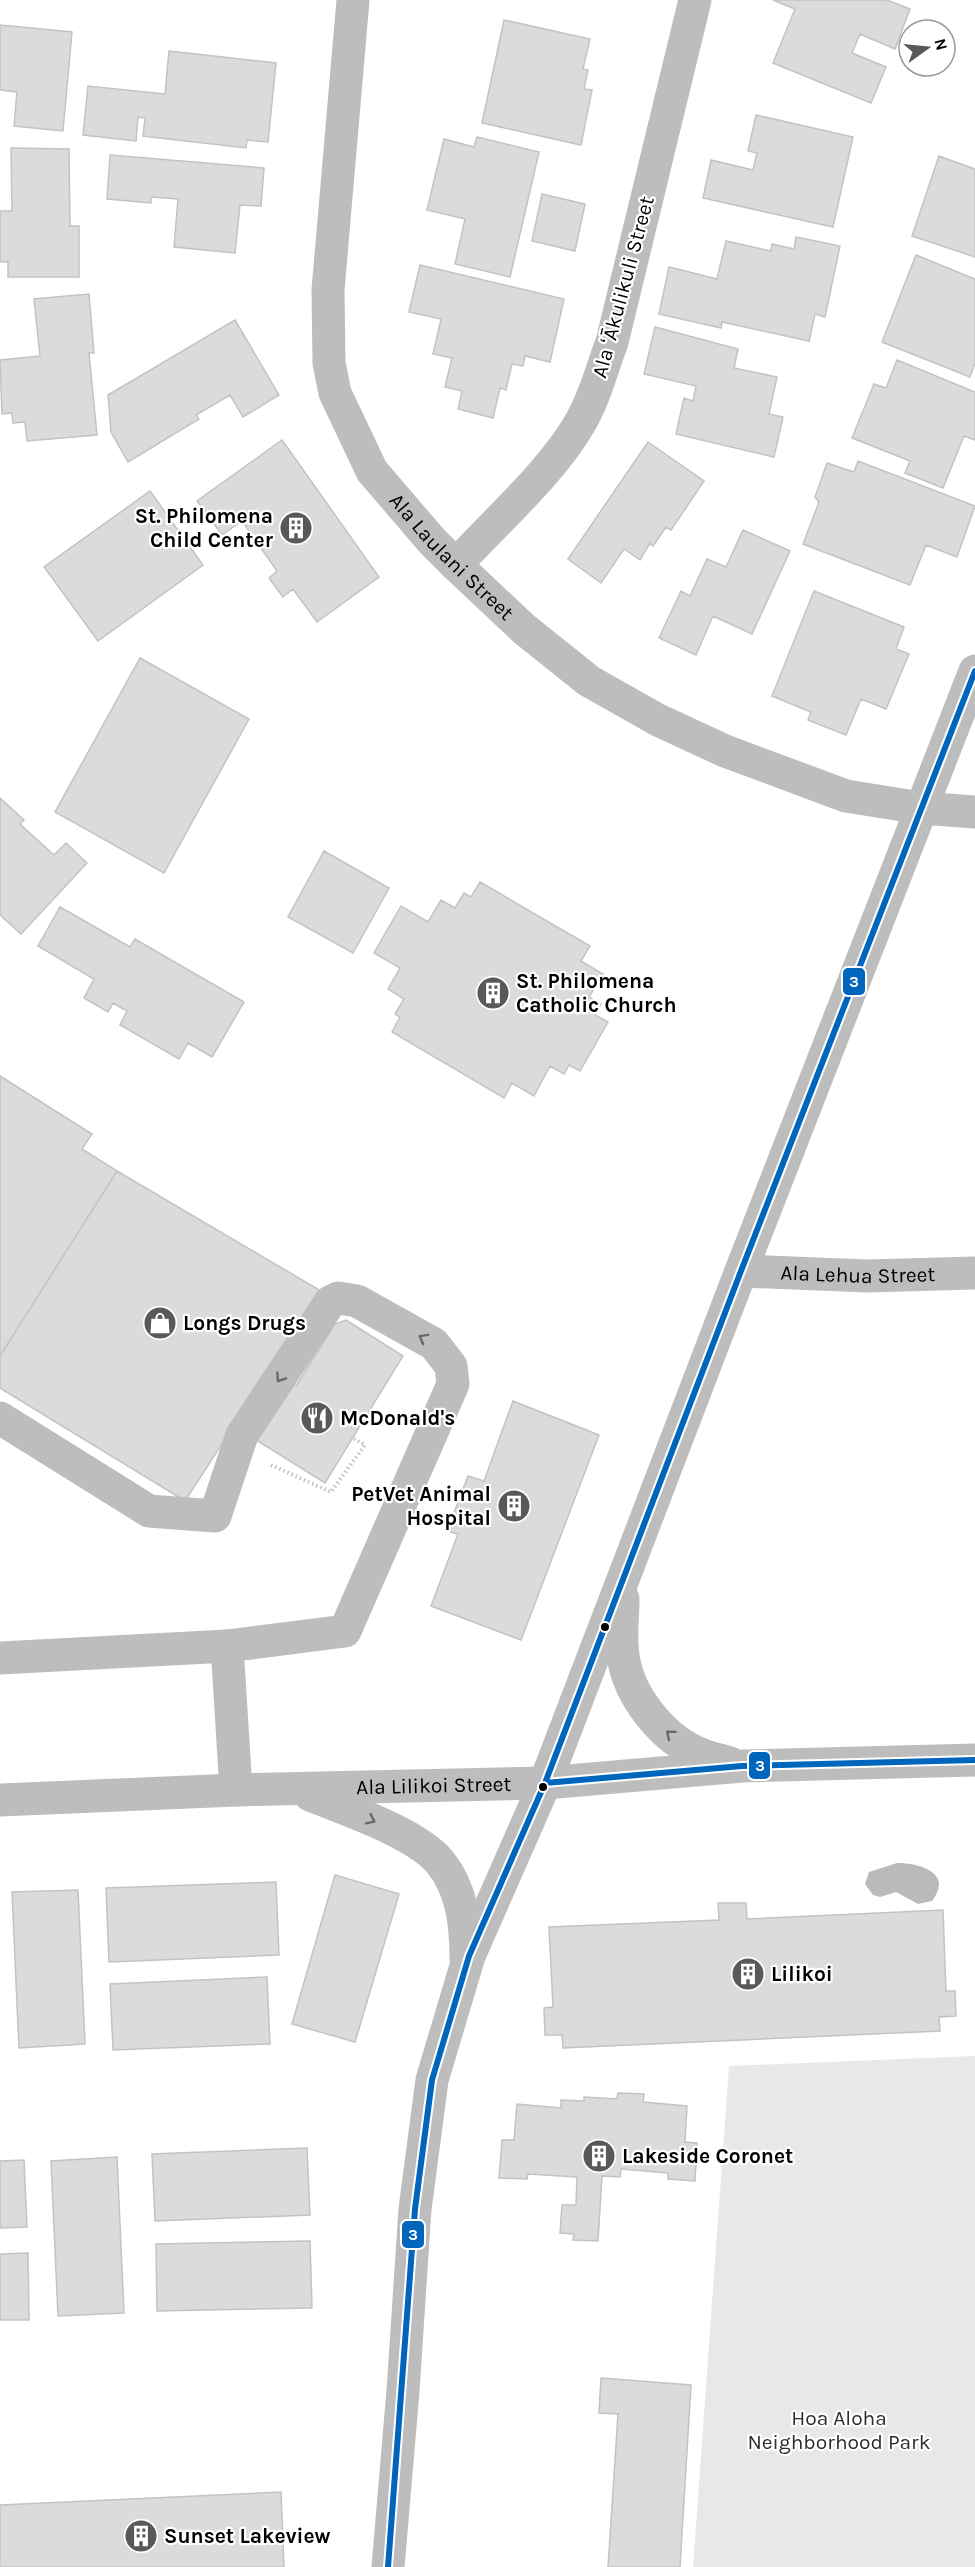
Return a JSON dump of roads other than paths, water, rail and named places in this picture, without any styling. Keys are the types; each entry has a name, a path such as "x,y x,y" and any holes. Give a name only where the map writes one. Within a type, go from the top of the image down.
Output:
{"street":[{"name":"Ala Laulani Street","path":"353,0 328,290 329,363 335,393 372,471 432,541 456,565 524,629 589,681 658,720 725,751 846,796 921,808 975,812"},
{"name":"Ala ʻĀkulikuli Street","path":"456,565 550,464 580,423 612,342 695,0"},
{"path":"388,2567 415,2209 432,2080 469,1956 545,1783 741,1271 975,671"},
{"name":"Ala Lehua Street","path":"741,1271 847,1276 975,1273"},
{"path":"0,1418 149,1512 215,1516 242,1435 330,1302 338,1298 357,1301 434,1344 451,1366 453,1384 345,1631 227,1646 0,1658"},
{"path":"623,1579 623,1655 631,1685 640,1703 666,1731 685,1745 702,1755 742,1766"},
{"path":"227,1646 236,1790"},
{"name":"Ala Lilikoi Street","path":"0,1800 236,1790 545,1783 742,1766 975,1760"},
{"path":"297,1790 367,1817 403,1836 439,1862 453,1884 465,1918 466,1968"}],"place":[{"name":"St. Philomena Child Center","path":"296,528"},
{"name":"St. Philomena Catholic Church","path":"493,993"},
{"name":"Longs Drugs","path":"160,1323"},
{"name":"McDonald's","path":"317,1418"},
{"name":"PetVet Animal Hospital","path":"514,1506"},
{"name":"Lilikoi","path":"748,1974"},
{"name":"Lakeside Coronet","path":"599,2156"},
{"name":"Sunset Lakeview","path":"141,2536"}],"park label":[{"name":"Hoa Aloha Neighborhood Park","path":"839,2430"}]}
